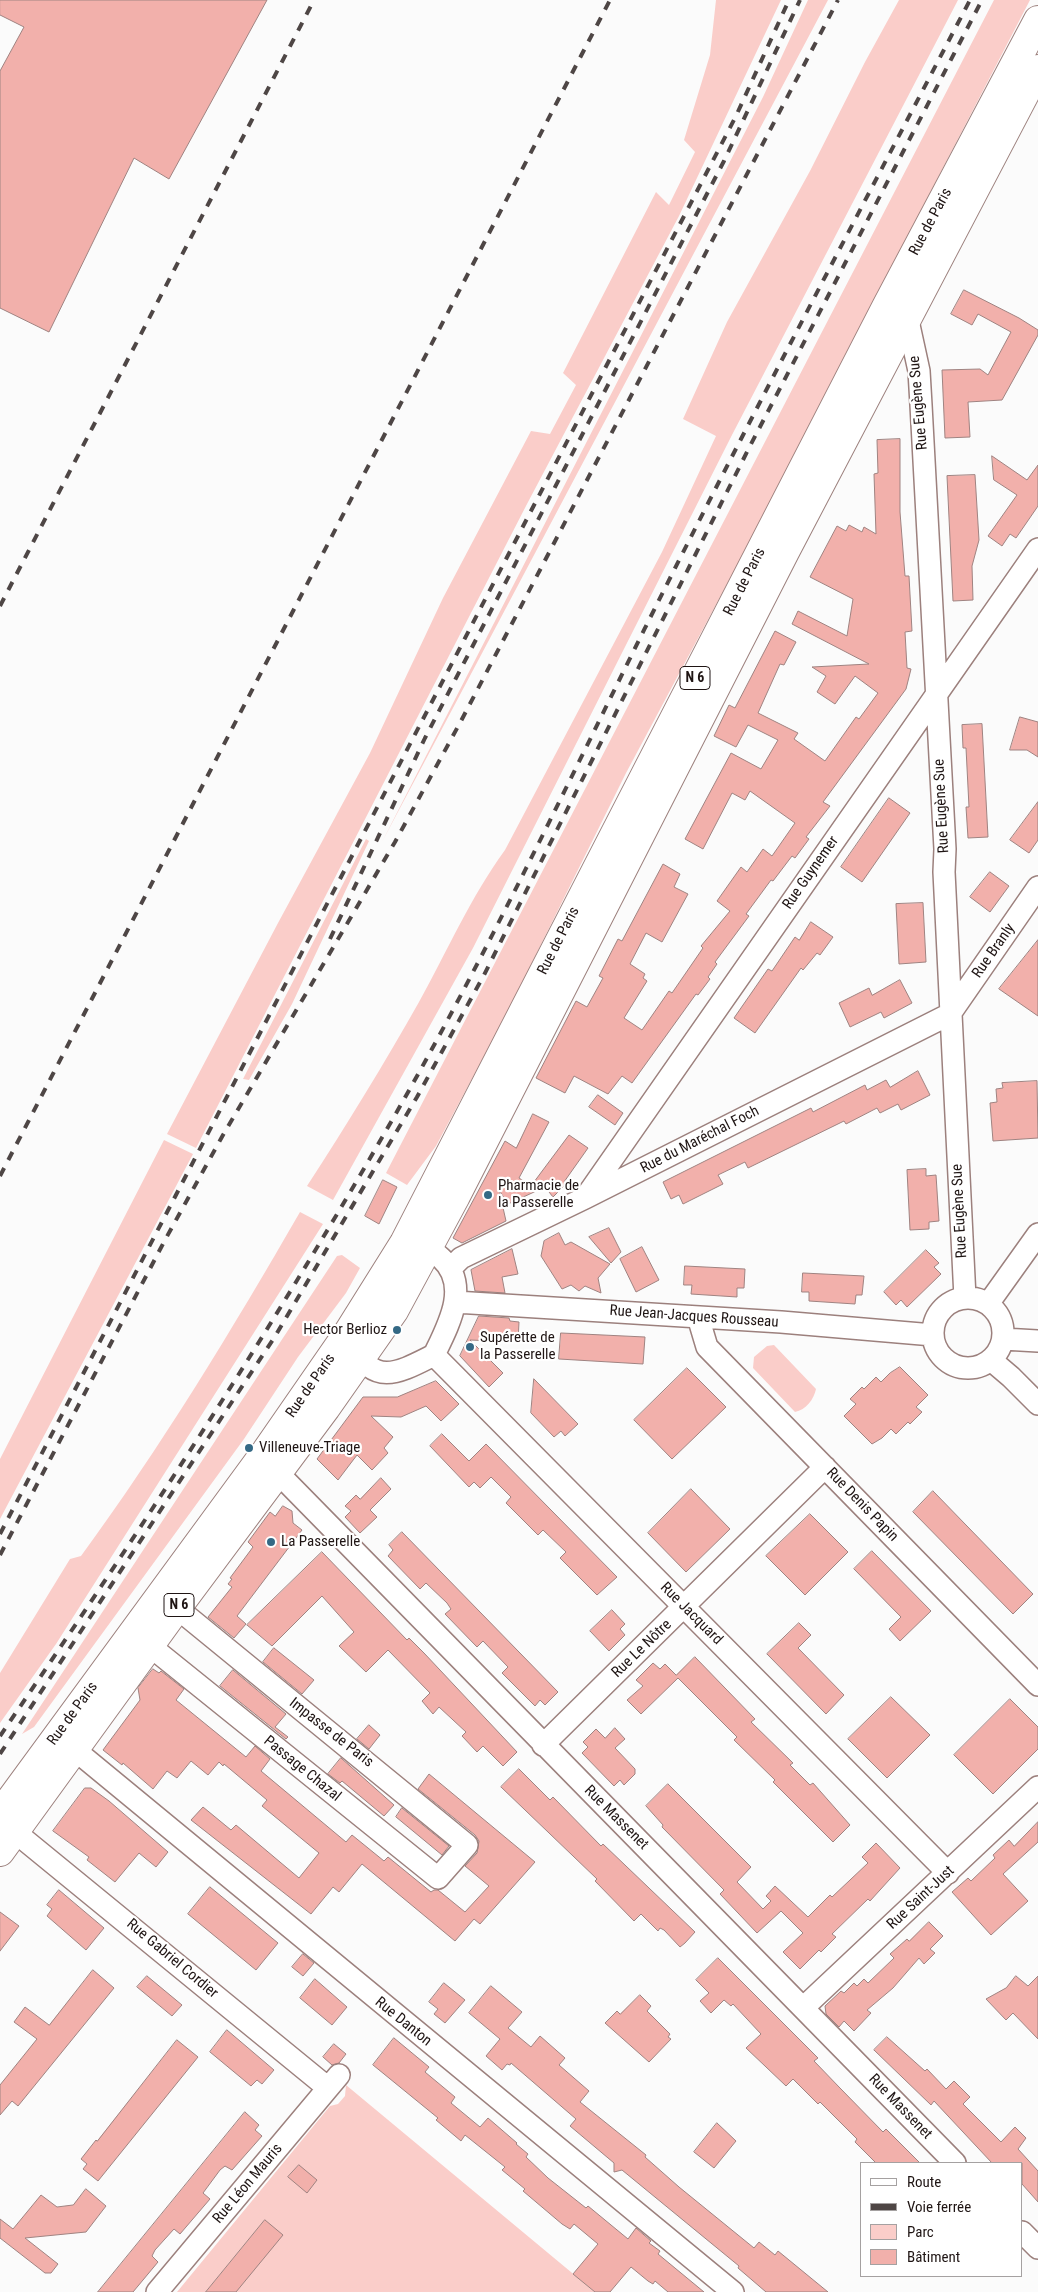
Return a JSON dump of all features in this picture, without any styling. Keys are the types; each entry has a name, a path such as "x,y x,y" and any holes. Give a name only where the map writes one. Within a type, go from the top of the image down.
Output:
{"main road":[{"name":"Rue de Paris","path":"5,1832 74,1750 394,1312 416,1245 886,307 1038,20"},
{"name":"Rue de Paris","path":"5,1832 266,1451 348,1334 416,1245 691,739 907,316 1038,69"}],"street":[{"name":"Rue Eugène Sue","path":"907,316 919,371 932,622 935,638 936,695 945,849 944,872 950,1014 965,1298"},
{"name":"Rue Guynemer","path":"585,1198 1038,548"},
{"name":"Rue Branly","path":"950,1014 1038,887"},
{"name":"Rue du Maréchal Foch","path":"451,1268 461,1258 585,1198 950,1014"},
{"path":"988,1304 1038,1234"},
{"path":"348,1334 360,1359 374,1371 396,1371 434,1355 452,1318 455,1302 451,1268 416,1245"},
{"path":"965,1298 977,1299 988,1304 1000,1319 1003,1339 1001,1347 991,1360 981,1366 970,1369 949,1363 935,1346 933,1335 934,1325 941,1310 954,1301 965,1298"},
{"name":"Rue Jean-Jacques Rousseau","path":"455,1302 698,1317 933,1335"},
{"name":"Rue Denis Papin","path":"698,1317 707,1347 1038,1685"},
{"path":"1003,1339 1038,1341"},
{"name":"Rue Jacquard","path":"434,1355 948,1873"},
{"path":"991,1360 1038,1404"},
{"name":"Rue Le Nôtre","path":"543,1745 685,1608 825,1467"},
{"name":"Rue Massenet","path":"278,1473 954,2162"},
{"name":"Impasse de Paris","path":"177,1608 467,1844 452,1861"},
{"name":"Passage Chazal","path":"150,1646 438,1878 452,1861"},
{"name":"Rue Danton","path":"74,1750 733,2292"},
{"name":"Rue Saint-Just","path":"803,2008 1038,1787"},
{"name":"Rue Gabriel Cordier","path":"5,1832 333,2082"},
{"name":"Rue Léon Mauris","path":"157,2292 333,2082"},
{"path":"1023,2233 1038,2248"}],"green space":[{"path":"716,0 781,0 679,216 527,504 196,1148 167,1134 370,753 443,598 531,431 550,434 576,385 563,373 656,192 669,205 695,152 684,140 710,55"},
{"path":"808,0 828,0 382,842 763,97"},
{"path":"899,0 958,0 733,433 473,948 333,1200 307,1186 392,1048 419,1002 470,905 505,850 662,552 716,436 683,419 727,322 810,171 865,62"},
{"path":"994,0 1030,0 735,569 626,773 506,1015 436,1146 407,1185 386,1173"},
{"path":"366,839 369,841 292,1004 249,1080 243,1079"},
{"path":"164,1140 193,1154 0,1519 0,1459"},
{"path":"300,1212 323,1224 56,1644 0,1723 0,1673 70,1559 81,1556 168,1430 222,1344"},
{"path":"342,1255 360,1268 346,1293 298,1357 244,1439 34,1727 22,1734 337,1256"},
{"path":"774,1345 816,1389 809,1404 799,1411 795,1412 753,1368 754,1357 767,1346"},
{"path":"346,2085 595,2292 177,2292 330,2106 338,2104 345,2096"}],"building":[{"path":"0,0 267,0 169,179 134,158 49,332 0,308 0,71 24,27 0,15"},
{"path":"964,290 1019,318 1038,330 1038,335 1002,400 968,402 970,437 945,438 942,370 980,369 988,375 1011,332 978,314 972,325 951,314"},
{"path":"900,439 900,512 905,576 909,576 912,631 905,632 907,668 911,669 906,689 823,802 830,806 806,837 809,839 795,858 792,856 773,881 771,880 746,914 749,916 715,962 717,964 708,977 710,979 698,995 696,994 632,1083 622,1076 608,1094 574,1076 565,1093 536,1078 576,1001 587,1007 603,978 599,976 618,939 622,941 663,864 680,874 674,887 688,894 662,942 646,933 630,964 645,974 643,978 647,981 624,1018 642,1030 669,991 672,993 703,948 701,946 730,911 717,901 741,867 747,872 763,849 772,856 795,823 750,791 745,800 732,793 703,849 685,839 731,753 761,769 778,740 748,725 736,747 714,736 729,705 735,708 775,631 796,642 784,665 780,664 758,713 798,733 794,739 825,761 856,717 859,719 878,693 855,676 835,704 817,692 826,676 812,667 869,664 792,624 798,611 847,636 853,599 810,577 837,526 846,531 849,525 862,532 864,527 876,534 874,474 878,473 877,440"},
{"path":"992,456 1027,480 1038,465 1038,506 1016,538 1010,534 1002,546 988,536 1017,495 994,480"},
{"path":"975,475 979,540 972,566 973,600 953,601 947,476"},
{"path":"1020,717 1038,722 1038,757 1027,750 1010,750"},
{"path":"982,724 988,837 968,838 966,807 969,807 966,748 963,748 962,725"},
{"path":"889,798 910,813 862,882 841,867"},
{"path":"1038,802 1038,840 1029,853 1010,840"},
{"path":"990,872 1009,886 990,912 970,897"},
{"path":"923,903 926,962 899,964 896,904"},
{"path":"811,922 833,937 820,955 817,953 803,970 801,968 755,1033 734,1018 768,969 772,971 795,937 799,940"},
{"path":"1038,940 1038,1016 999,989"},
{"path":"900,980 912,1003 884,1018 881,1012 850,1027 839,1003 869,988 872,995"},
{"path":"918,1071 930,1095 901,1110 898,1104 880,1113 877,1108 846,1124 844,1121 748,1168 745,1162 718,1175 723,1184 683,1204 679,1195 671,1199 663,1182 811,1108 813,1112 865,1085 867,1090 886,1080 890,1087"},
{"path":"1037,1081 1038,1138 993,1141 990,1103 997,1102 996,1089 1003,1088 1002,1083"},
{"path":"598,1095 623,1113 615,1125 589,1107"},
{"path":"533,1114 549,1122 519,1178 531,1186 569,1135 588,1148 564,1182 566,1184 553,1197 545,1187 508,1204 499,1190 506,1221 462,1243 453,1238 505,1141 516,1148"},
{"path":"926,1169 926,1176 936,1175 939,1221 929,1222 929,1229 910,1230 907,1170"},
{"path":"383,1180 397,1187 379,1224 365,1216"},
{"path":"609,1228 621,1252 611,1263 589,1237"},
{"path":"559,1233 565,1245 571,1242 610,1264 598,1278 601,1293 585,1286 579,1291 571,1285 562,1289 541,1256 544,1241"},
{"path":"642,1247 659,1280 636,1292 620,1259"},
{"path":"512,1249 518,1274 502,1277 505,1293 475,1291 471,1270"},
{"path":"926,1250 939,1263 934,1267 941,1274 907,1307 901,1300 896,1305 884,1292"},
{"path":"685,1266 745,1269 744,1288 737,1288 737,1297 691,1294 692,1285 684,1285"},
{"path":"803,1273 864,1276 862,1295 856,1295 855,1304 809,1301 809,1292 802,1292"},
{"path":"479,1316 509,1318 510,1321 519,1322 518,1342 470,1340 503,1373 489,1387 460,1356"},
{"path":"561,1333 645,1337 643,1364 559,1359"},
{"path":"900,1367 928,1395 916,1407 922,1412 896,1434 891,1429 872,1444 844,1416 856,1404 850,1399 876,1377 881,1382"},
{"path":"687,1368 726,1407 672,1459 634,1420"},
{"path":"534,1379 578,1424 565,1436 561,1431 554,1437 531,1413"},
{"path":"436,1381 459,1404 441,1421 426,1406 401,1417 371,1416 393,1437 384,1448 388,1453 372,1470 357,1455 338,1480 317,1459 363,1397 397,1397"},
{"path":"442,1434 469,1461 486,1444 617,1577 597,1595 560,1558 566,1552 543,1530 538,1535 506,1503 511,1497 491,1477 480,1488 474,1482 469,1487 430,1446"},
{"path":"381,1478 391,1489 370,1510 377,1517 360,1533 345,1517 351,1511 345,1506 356,1495 360,1499"},
{"path":"691,1489 730,1529 686,1572 648,1533"},
{"path":"933,1491 1033,1594 1013,1614 913,1512"},
{"path":"283,1506 292,1511 293,1523 302,1530 237,1616 246,1624 234,1638 208,1617 232,1587 228,1584 232,1579 230,1578 253,1547 248,1542 270,1512 275,1516"},
{"path":"810,1514 848,1552 805,1595 766,1556"},
{"path":"402,1532 558,1692 545,1705 540,1700 535,1706 502,1673 508,1667 483,1641 477,1647 445,1614 451,1609 447,1603 426,1583 420,1589 388,1556 393,1550 389,1545"},
{"path":"872,1551 931,1611 900,1641 889,1629 901,1617 854,1569"},
{"path":"322,1552 407,1640 409,1638 424,1653 517,1752 503,1766 483,1746 477,1752 462,1736 466,1732 439,1707 433,1714 422,1701 430,1693 388,1650 366,1672 339,1646 354,1632 322,1596 272,1646 247,1625"},
{"path":"612,1610 625,1624 620,1629 625,1635 609,1651 590,1631"},
{"path":"799,1623 811,1635 798,1648 844,1695 826,1714 767,1654"},
{"path":"274,1648 314,1680 302,1694 263,1662"},
{"path":"695,1657 755,1719 751,1722 793,1763 790,1765 810,1785 813,1783 850,1825 833,1842 773,1782 775,1780 734,1740 737,1737 678,1678 641,1714 627,1700 643,1686 636,1680 653,1663 660,1669 665,1664 676,1675"},
{"path":"153,1669 159,1673 161,1671 184,1689 176,1700 246,1757 255,1746 270,1759 261,1771 346,1842 352,1835 384,1861 388,1857 431,1892 438,1890 465,1912 489,1886 465,1866 477,1853 479,1841 475,1835 418,1789 429,1774 535,1862 480,1924 474,1919 455,1941 362,1864 339,1892 333,1887 311,1914 191,1820 203,1807 231,1830 236,1825 299,1878 319,1853 262,1806 267,1800 224,1764 223,1766 219,1762 208,1775 191,1761 177,1778 167,1771 153,1789 123,1763 122,1765 103,1750 140,1700 138,1688"},
{"path":"233,1670 286,1714 275,1727 288,1737 286,1739 220,1686"},
{"path":"891,1697 930,1735 887,1778 848,1739"},
{"path":"1010,1699 1038,1727 1038,1749 993,1794 954,1755"},
{"path":"369,1725 380,1735 369,1749 357,1739"},
{"path":"615,1728 625,1739 615,1748 635,1769 635,1774 624,1785 620,1780 614,1786 582,1753 588,1747 583,1742 596,1729 605,1738"},
{"path":"341,1758 394,1805 384,1816 342,1781 340,1783 328,1774"},
{"path":"519,1769 550,1800 553,1797 601,1846 603,1844 695,1932 685,1943 680,1947 664,1930 660,1928 658,1931 641,1914 634,1921 595,1881 597,1879 501,1787"},
{"path":"668,1784 751,1867 737,1882 763,1909 771,1901 766,1896 775,1886 808,1917 830,1895 832,1897 868,1863 862,1857 876,1843 900,1868 870,1901 868,1899 832,1934 836,1937 821,1952 819,1950 800,1969 783,1952 803,1933 781,1911 757,1933 720,1894 724,1890 662,1827 663,1825 646,1806"},
{"path":"85,1788 91,1788 109,1801 168,1852 156,1867 139,1853 115,1882 87,1860 89,1857 53,1831"},
{"path":"402,1808 449,1846 442,1855 396,1817"},
{"path":"1038,1822 1038,1842 1003,1874 1028,1901 991,1935 952,1892 968,1878 971,1881 995,1858 993,1855 1009,1840 1014,1846"},
{"path":"210,1887 278,1943 256,1970 188,1914"},
{"path":"59,1890 104,1928 86,1950 47,1916 52,1909 47,1905"},
{"path":"0,1912 19,1926 0,1951"},
{"path":"929,1922 943,1936 930,1949 935,1953 924,1964 919,1958 893,1988 867,2010 871,2013 854,2031 844,2021 839,2027 826,2014 825,2006 841,1991 844,1993 854,1983 857,1986 864,1979 868,1983 894,1958 890,1954 907,1939 909,1941"},
{"path":"303,1954 314,1963 303,1976 292,1967"},
{"path":"718,1958 818,2058 814,2061 883,2132 886,2129 919,2162 875,2162 855,2142 857,2139 820,2102 818,2104 793,2079 786,2086 746,2048 761,2034 733,2004 731,2006 724,2000 711,2013 700,2001 709,1993 696,1980"},
{"path":"93,1970 114,1988 18,2106 12,2101 0,2115 0,2085 37,2039 14,2022 25,2007 49,2025"},
{"path":"147,1976 182,2005 172,2016 137,1987"},
{"path":"1016,1976 1028,1986 1038,1976 1038,2039 1013,2013 1006,2020 986,1999 1006,1988"},
{"path":"315,1979 347,2007 332,2025 300,1998"},
{"path":"444,1983 465,2000 445,2023 434,2014 438,2009 429,2002"},
{"path":"491,1986 522,2012 508,2028 531,2047 540,2036 565,2058 559,2065 589,2091 580,2102 646,2155 645,2157 679,2187 754,2248 759,2242 775,2255 778,2251 828,2292 766,2292 738,2268 739,2266 622,2170 614,2172 614,2163 570,2126 576,2119 511,2063 510,2065 507,2064 502,2070 486,2056 500,2039 469,2013"},
{"path":"640,1995 651,2006 647,2011 670,2034 668,2037 671,2039 649,2062 605,2023 617,2011 620,2014"},
{"path":"227,2030 274,2070 262,2084 257,2080 251,2086 210,2052"},
{"path":"887,2037 925,2071 927,2069 946,2089 954,2081 970,2097 963,2104 1001,2142 1015,2127 1026,2138 1018,2149 1038,2171 1038,2202 1023,2185 1023,2162 991,2162 934,2101 931,2105 874,2050"},
{"path":"394,2038 429,2067 425,2072 455,2097 451,2103 480,2127 488,2118 528,2154 526,2157 548,2178 586,2208 588,2206 628,2239 636,2228 651,2241 649,2243 660,2251 658,2254 704,2292 668,2292 655,2281 653,2284 648,2281 631,2267 610,2292 595,2292 573,2274 598,2244 574,2224 570,2229 562,2224 523,2191 525,2189 502,2170 505,2167 465,2135 461,2141 436,2120 438,2118 373,2065"},
{"path":"177,2040 198,2057 98,2181 83,2169 87,2164 81,2159"},
{"path":"334,2044 346,2054 339,2063 332,2065 323,2057"},
{"path":"245,2112 259,2125 255,2130 262,2136 232,2170 225,2166 220,2170 203,2193 210,2199 180,2234 174,2229 155,2250 152,2256 158,2262 133,2292 98,2292"},
{"path":"717,2123 736,2141 714,2168 694,2152"},
{"path":"299,2165 317,2180 307,2193 288,2177"},
{"path":"86,2189 106,2206 86,2232 25,2238 58,2264 51,2273 45,2273 0,2238 0,2219 13,2229 41,2195 57,2207 73,2205"},
{"path":"265,2220 283,2235 236,2292 206,2292"}],"railway":[{"path":"0,606 314,0"},
{"path":"0,1176 610,0"},
{"path":"0,1534 736,116 789,0"},
{"path":"330,939 425,738 724,161 800,0"},
{"path":"0,1555 165,1240 223,1135 395,842 461,721 838,0"},
{"path":"0,1736 159,1499 261,1339 407,1094 504,912 695,528 970,0"},
{"path":"0,1754 274,1338 417,1097 484,975 750,446 982,0"}],"place":[{"name":"Pharmacie de la Passerelle","path":"488,1195"},
{"name":"Hector Berlioz","path":"397,1330"},
{"name":"Supérette de la Passerelle","path":"470,1347"},
{"name":"Villeneuve-Triage","path":"249,1448"},
{"name":"La Passerelle","path":"271,1542"}]}
